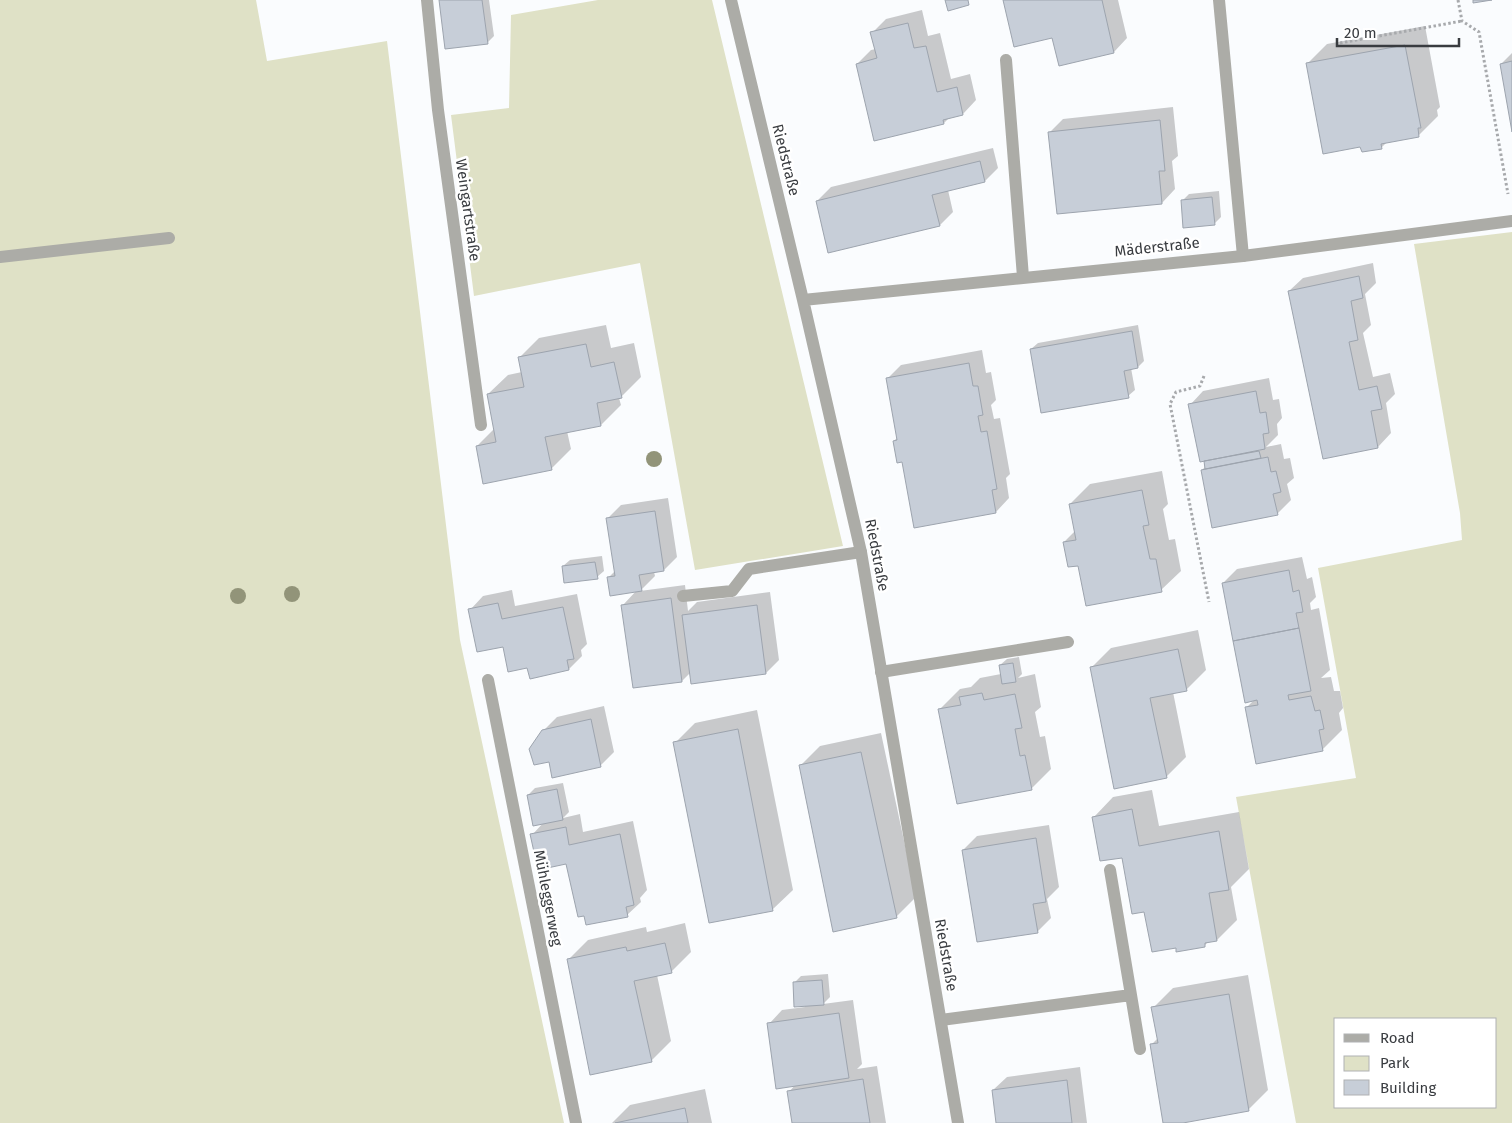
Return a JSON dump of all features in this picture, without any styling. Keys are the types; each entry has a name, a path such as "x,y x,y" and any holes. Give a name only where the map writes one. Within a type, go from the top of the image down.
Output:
{"street":[{"name":"Weingartstraße","path":"427,0 438,110 482,425"},
{"name":"Riedstraße","path":"731,0 804,300 860,552 958,1123"},
{"path":"1219,0 1243,256"},
{"path":"1006,60 1023,277"},
{"name":"Mäderstraße","path":"804,300 1243,256 1512,221"},
{"path":"0,256 169,238"},
{"path":"684,596 732,591 749,569 860,552"},
{"path":"881,672 1068,642"},
{"name":"Mühleggerweg","path":"488,680 576,1123"},
{"path":"1110,870 1140,1049"},
{"path":"941,1020 1131,996"}],"path":[{"path":"1458,0 1462,21"},
{"path":"1340,43 1462,21 1479,32 1508,195"},
{"path":"1204,376 1200,386 1176,392 1170,404 1209,602"}],"green space":[{"path":"0,0 256,0 267,61 387,41 460,640 564,1123 0,1123"},
{"path":"598,0 712,0 843,546 695,570 640,263 474,296 451,115 509,108 511,15"},
{"path":"1512,232 1512,1123 1296,1123 1236,797 1356,778 1318,568 1462,540 1460,513 1414,244"}],"building":[{"path":"439,0 482,0 488,44 445,49"},
{"path":"945,0 968,0 969,5 948,11"},
{"path":"1003,0 1102,0 1114,53 1059,66 1052,38 1014,47"},
{"path":"1473,0 1492,0 1473,3"},
{"path":"908,23 914,48 926,46 937,92 957,87 963,115 943,120 944,124 874,141 856,64 877,58 870,32"},
{"path":"1405,45 1421,128 1418,128 1419,137 1381,144 1382,149 1362,152 1360,147 1323,154 1306,63"},
{"path":"1512,61 1512,132 1500,64"},
{"path":"1160,120 1165,171 1159,171 1162,204 1057,214 1048,132"},
{"path":"980,161 985,182 932,195 940,226 828,253 816,201"},
{"path":"1212,197 1215,225 1183,228 1181,200"},
{"path":"1359,276 1363,298 1351,301 1358,340 1349,342 1359,390 1377,386 1382,409 1371,411 1378,448 1323,459 1288,291"},
{"path":"1132,331 1138,368 1124,371 1129,398 1041,413 1030,349"},
{"path":"586,344 591,367 614,362 622,398 597,403 601,426 545,437 552,470 483,484 476,446 496,442 487,394 524,387 518,357"},
{"path":"969,363 973,386 978,386 983,415 978,416 981,432 987,431 997,489 992,490 996,513 914,528 902,462 897,463 893,441 897,440 886,378"},
{"path":"1256,391 1260,413 1266,412 1269,433 1263,434 1265,449 1200,462 1188,404"},
{"path":"1259,451 1261,458 1205,469 1204,461"},
{"path":"1268,457 1271,472 1276,471 1281,492 1273,494 1278,515 1212,528 1201,470"},
{"path":"1142,490 1149,525 1143,526 1150,559 1156,559 1162,592 1086,606 1078,566 1068,567 1063,542 1076,540 1069,504"},
{"path":"655,511 664,571 639,575 642,591 610,596 607,577 615,576 606,518"},
{"path":"595,562 598,579 564,583 562,566"},
{"path":"1289,570 1293,592 1299,590 1303,612 1296,613 1299,628 1233,641 1222,583"},
{"path":"671,598 682,682 633,688 621,605"},
{"path":"498,603 502,619 563,607 574,659 567,660 569,670 530,679 527,668 508,672 503,647 477,652 468,609"},
{"path":"757,605 766,674 691,684 682,615"},
{"path":"1299,628 1311,691 1288,695 1289,700 1311,696 1315,711 1320,710 1324,729 1319,730 1323,751 1256,764 1245,707 1258,705 1257,700 1245,703 1233,641"},
{"path":"1178,649 1187,691 1150,698 1167,778 1114,789 1090,667"},
{"path":"1013,663 1016,682 1002,684 999,665"},
{"path":"982,693 984,700 1015,694 1022,728 1015,729 1020,756 1025,755 1032,790 957,804 938,709 961,705 959,697"},
{"path":"591,719 601,767 552,778 549,762 534,765 529,749 542,730"},
{"path":"738,729 773,911 709,923 673,742"},
{"path":"861,752 897,918 833,932 799,765"},
{"path":"557,789 563,820 533,826 527,795"},
{"path":"1132,809 1139,846 1219,831 1229,890 1209,893 1217,941 1205,943 1205,947 1176,952 1176,948 1152,952 1144,912 1132,914 1122,858 1100,861 1092,817"},
{"path":"566,827 569,845 620,834 634,905 626,907 628,917 586,925 584,916 578,917 566,864 538,870 530,834"},
{"path":"1036,838 1046,902 1033,904 1038,933 977,942 962,850"},
{"path":"665,943 672,973 634,981 652,1062 590,1075 567,959 626,947 627,951"},
{"path":"822,980 824,1005 794,1007 793,982"},
{"path":"1229,994 1249,1111 1183,1123 1163,1123 1150,1044 1158,1043 1151,1007"},
{"path":"839,1013 849,1078 776,1089 767,1023"},
{"path":"863,1079 870,1123 792,1123 787,1091"},
{"path":"1067,1080 1072,1123 996,1123 992,1090"},
{"path":"685,1108 688,1123 615,1123"}]}
